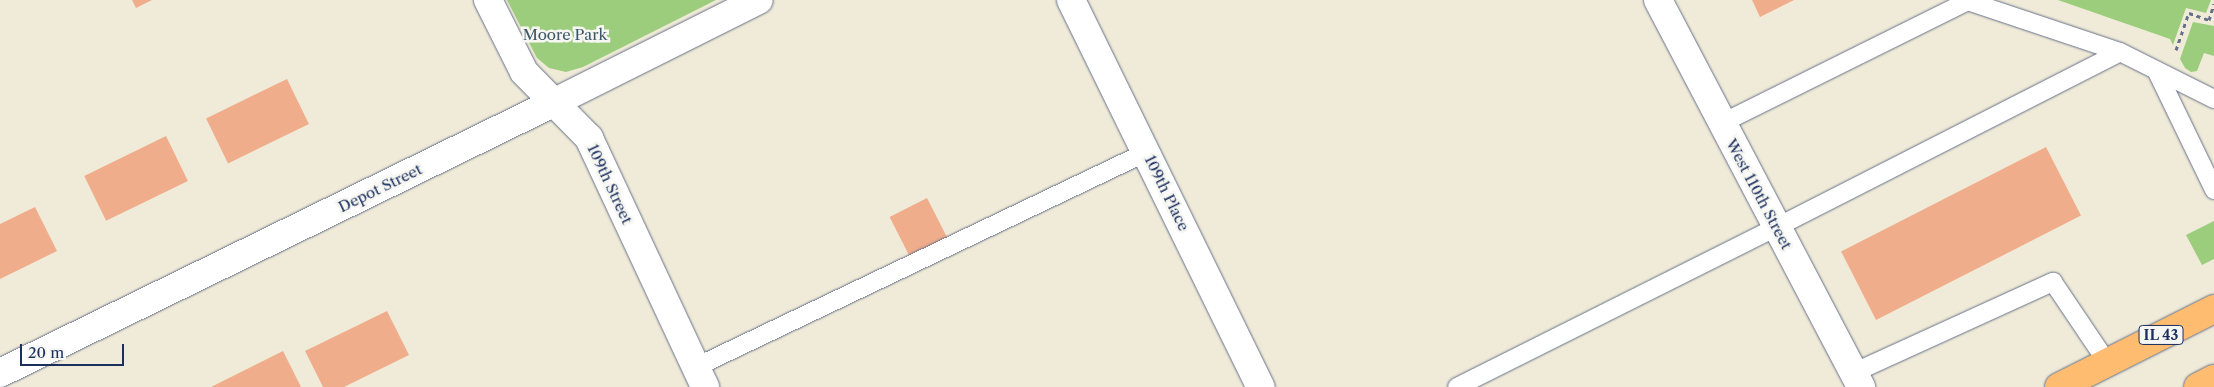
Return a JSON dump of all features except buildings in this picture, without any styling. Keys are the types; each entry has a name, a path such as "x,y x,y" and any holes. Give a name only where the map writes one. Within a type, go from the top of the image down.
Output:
{"main road":[{"name":"IL 43","path":"2059,387 2214,308"},
{"path":"2198,387 2214,379"}],"street":[{"name":"109th Street","path":"488,0 524,72 553,104 589,138 701,377"},
{"name":"Depot Street","path":"0,372 553,104 759,0"},
{"name":"109th Place","path":"1072,0 1262,387"},
{"name":"West 110th Street","path":"1658,0 1857,380"}],"lane":[{"path":"1722,123 1968,1 2120,52 2214,99"},
{"path":"1457,387 1777,227 2120,52"},
{"path":"2158,72 2214,190"},
{"path":"701,377 1146,152"},
{"path":"1857,380 2053,282 2107,362"}],"path":[{"path":"2176,51 2189,13 2209,20 2214,4"}],"green space":[{"name":"Moore Park","path":"507,0 716,0 583,67 566,72 549,68 537,58"},
{"path":"2058,0 2211,0 2206,13 2186,8 2173,45 2170,39"},
{"path":"2193,22 2214,26 2214,56 2204,53 2197,71 2191,72 2185,68 2180,59"},
{"path":"2214,221 2214,259 2202,265 2186,235"}]}
